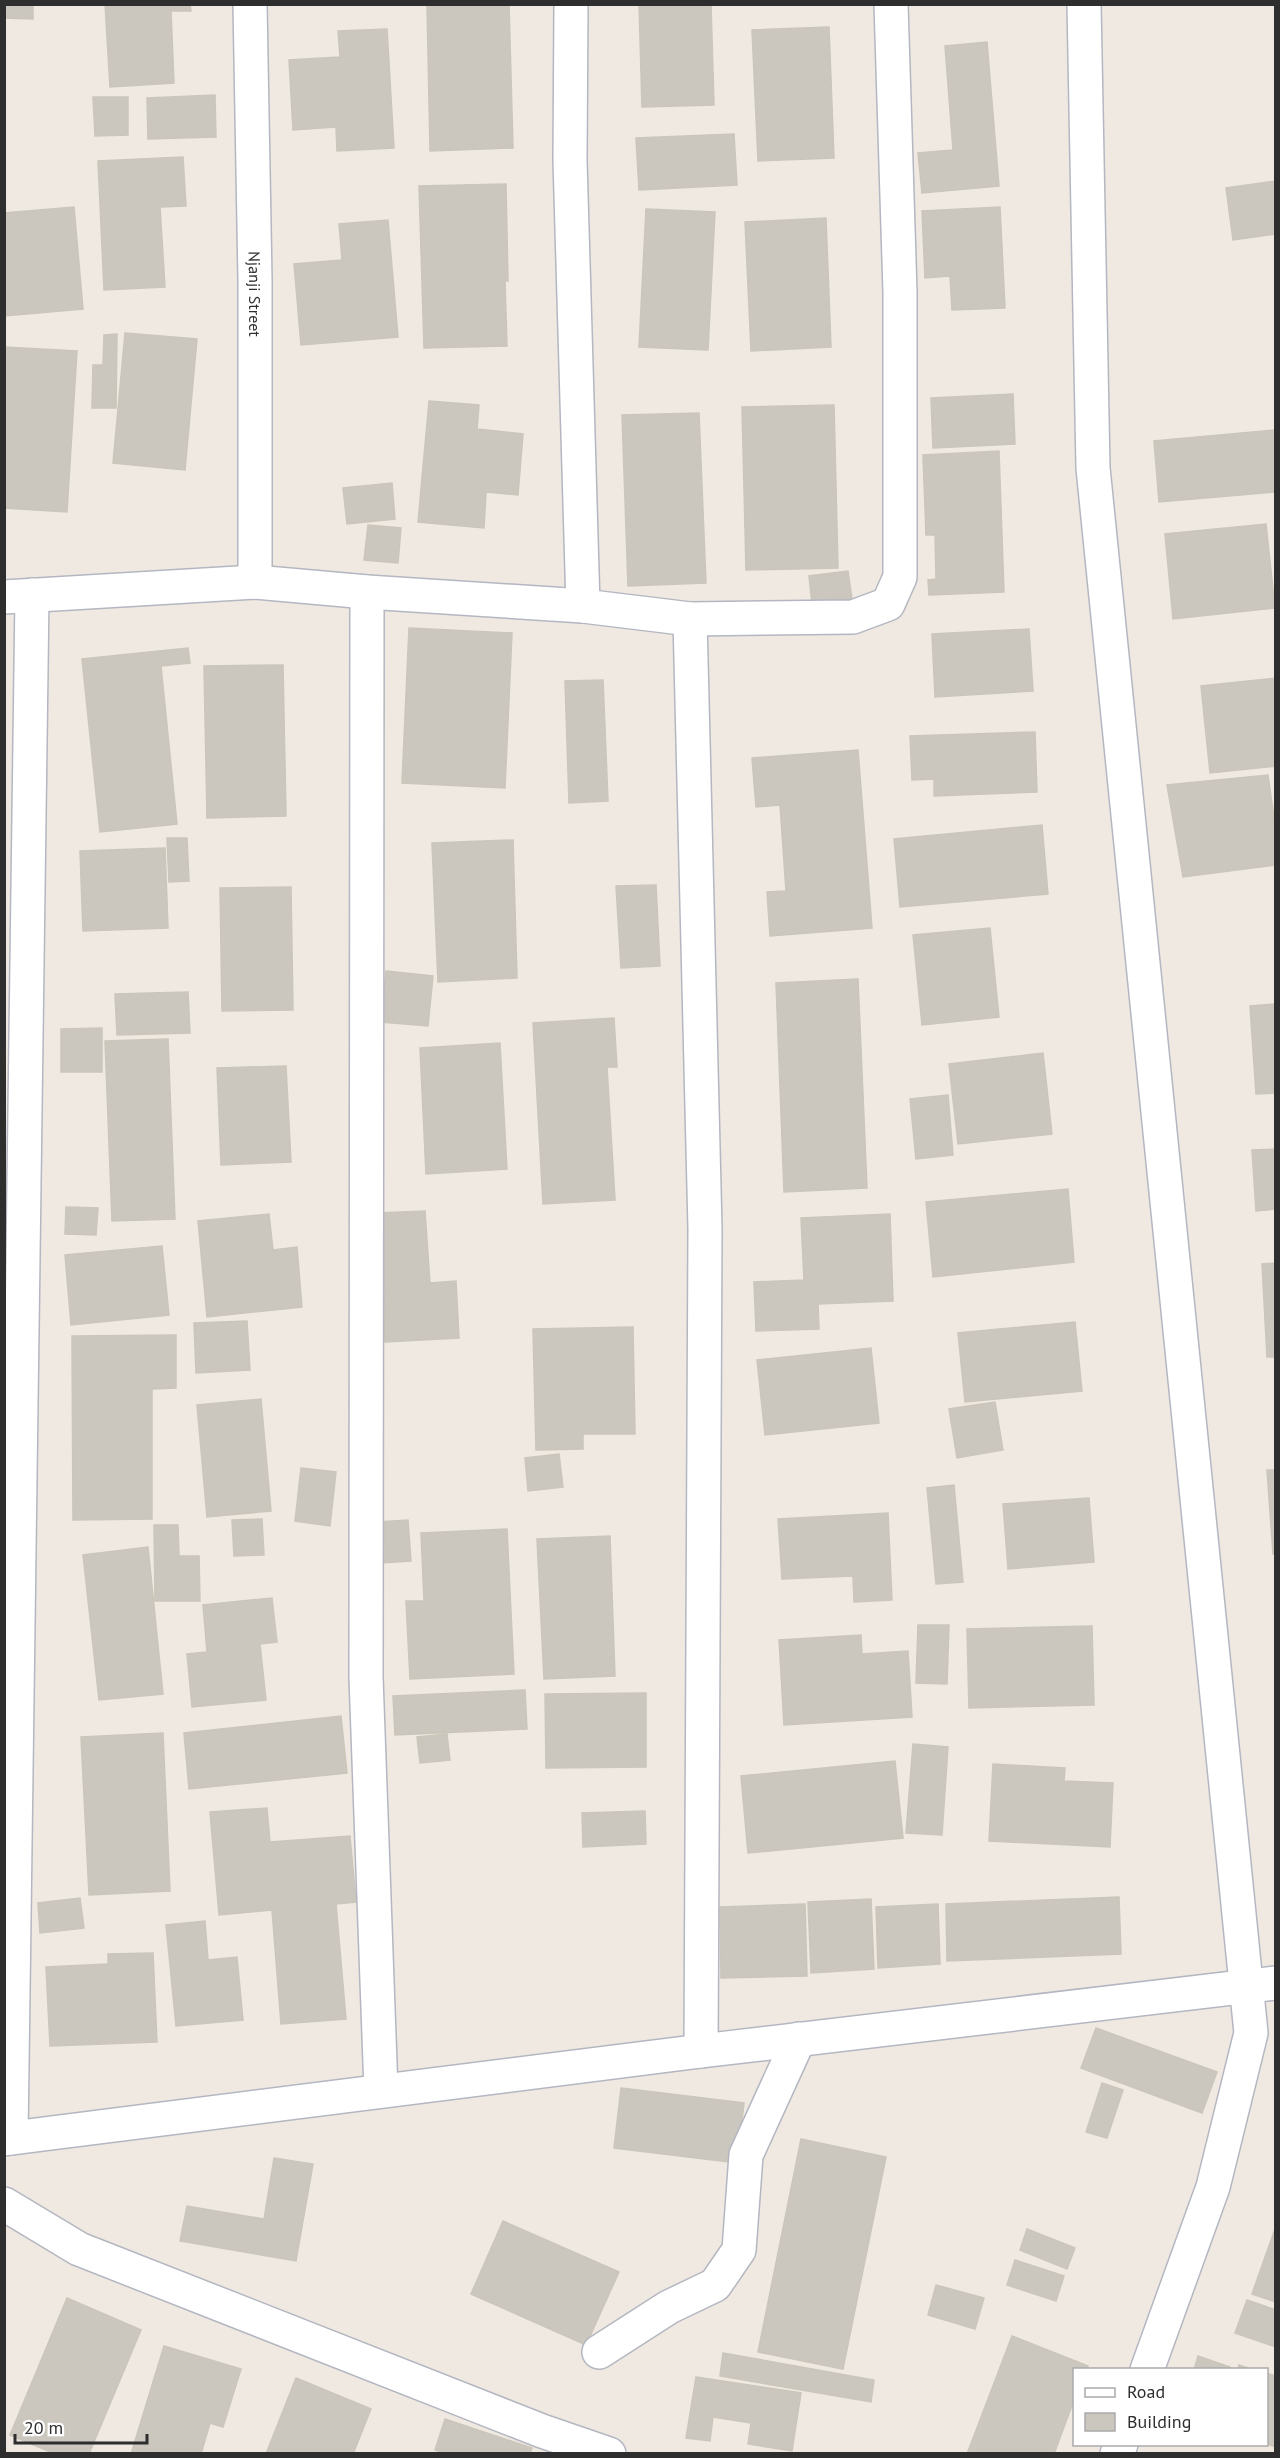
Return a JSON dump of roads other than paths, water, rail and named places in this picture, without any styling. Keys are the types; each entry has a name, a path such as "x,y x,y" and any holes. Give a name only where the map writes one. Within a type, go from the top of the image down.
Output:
{"street":[{"name":"Njanji Street","path":"250,4 255,280 255,582"},
{"path":"571,4 570,160 583,606"},
{"path":"891,4 900,292 900,577 888,604 853,617 690,619 583,606 367,592 255,582 18,596 8,2138 701,2051 1261,1985"},
{"path":"1084,4 1093,468 1261,1985 1216,2176 1149,2368"},
{"path":"367,592 366,1677 381,2091"},
{"path":"690,619 705,1229 701,2051"},
{"path":"599,2352 669,2307 716,2284 739,2250 746,2155 799,2040"},
{"path":"4,2204 79,2249 542,2431 609,2454"}]}
